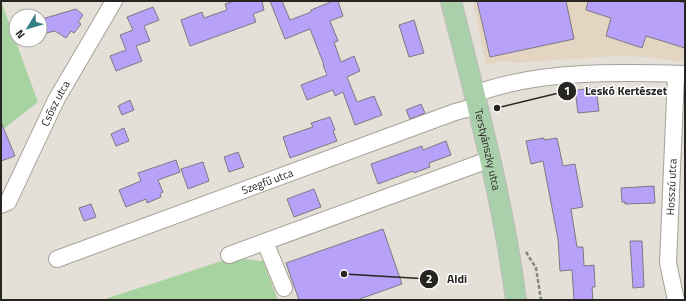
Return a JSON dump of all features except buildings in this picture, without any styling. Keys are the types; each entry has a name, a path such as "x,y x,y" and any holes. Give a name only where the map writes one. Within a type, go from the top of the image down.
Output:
{"main road":[{"name":"Terstyánszky utca","path":"451,1 491,159 508,244 516,300"}],"street":[{"name":"Csősz utca","path":"1,205 8,202 56,100 114,1"},
{"name":"Szegfű utca","path":"57,259 455,112 476,100 488,89 530,80 585,73 681,74"},
{"name":"Hosszú utca","path":"676,300 668,263 681,74"},
{"path":"229,255 491,159"},
{"path":"265,242 284,288"}],"path":[{"path":"508,244 524,248 536,268 541,300"}],"shaded area":[{"path":"473,1 685,1 685,62 647,57 615,56 516,63 505,61 486,65"}],"green space":[{"path":"1,1 8,20 8,48 18,48 38,102 1,131"},
{"path":"231,258 263,261 278,300 102,300"}],"place":[{"name":"Leskó Kertészet","path":"497,108"},
{"name":"Aldi","path":"344,274"}]}
